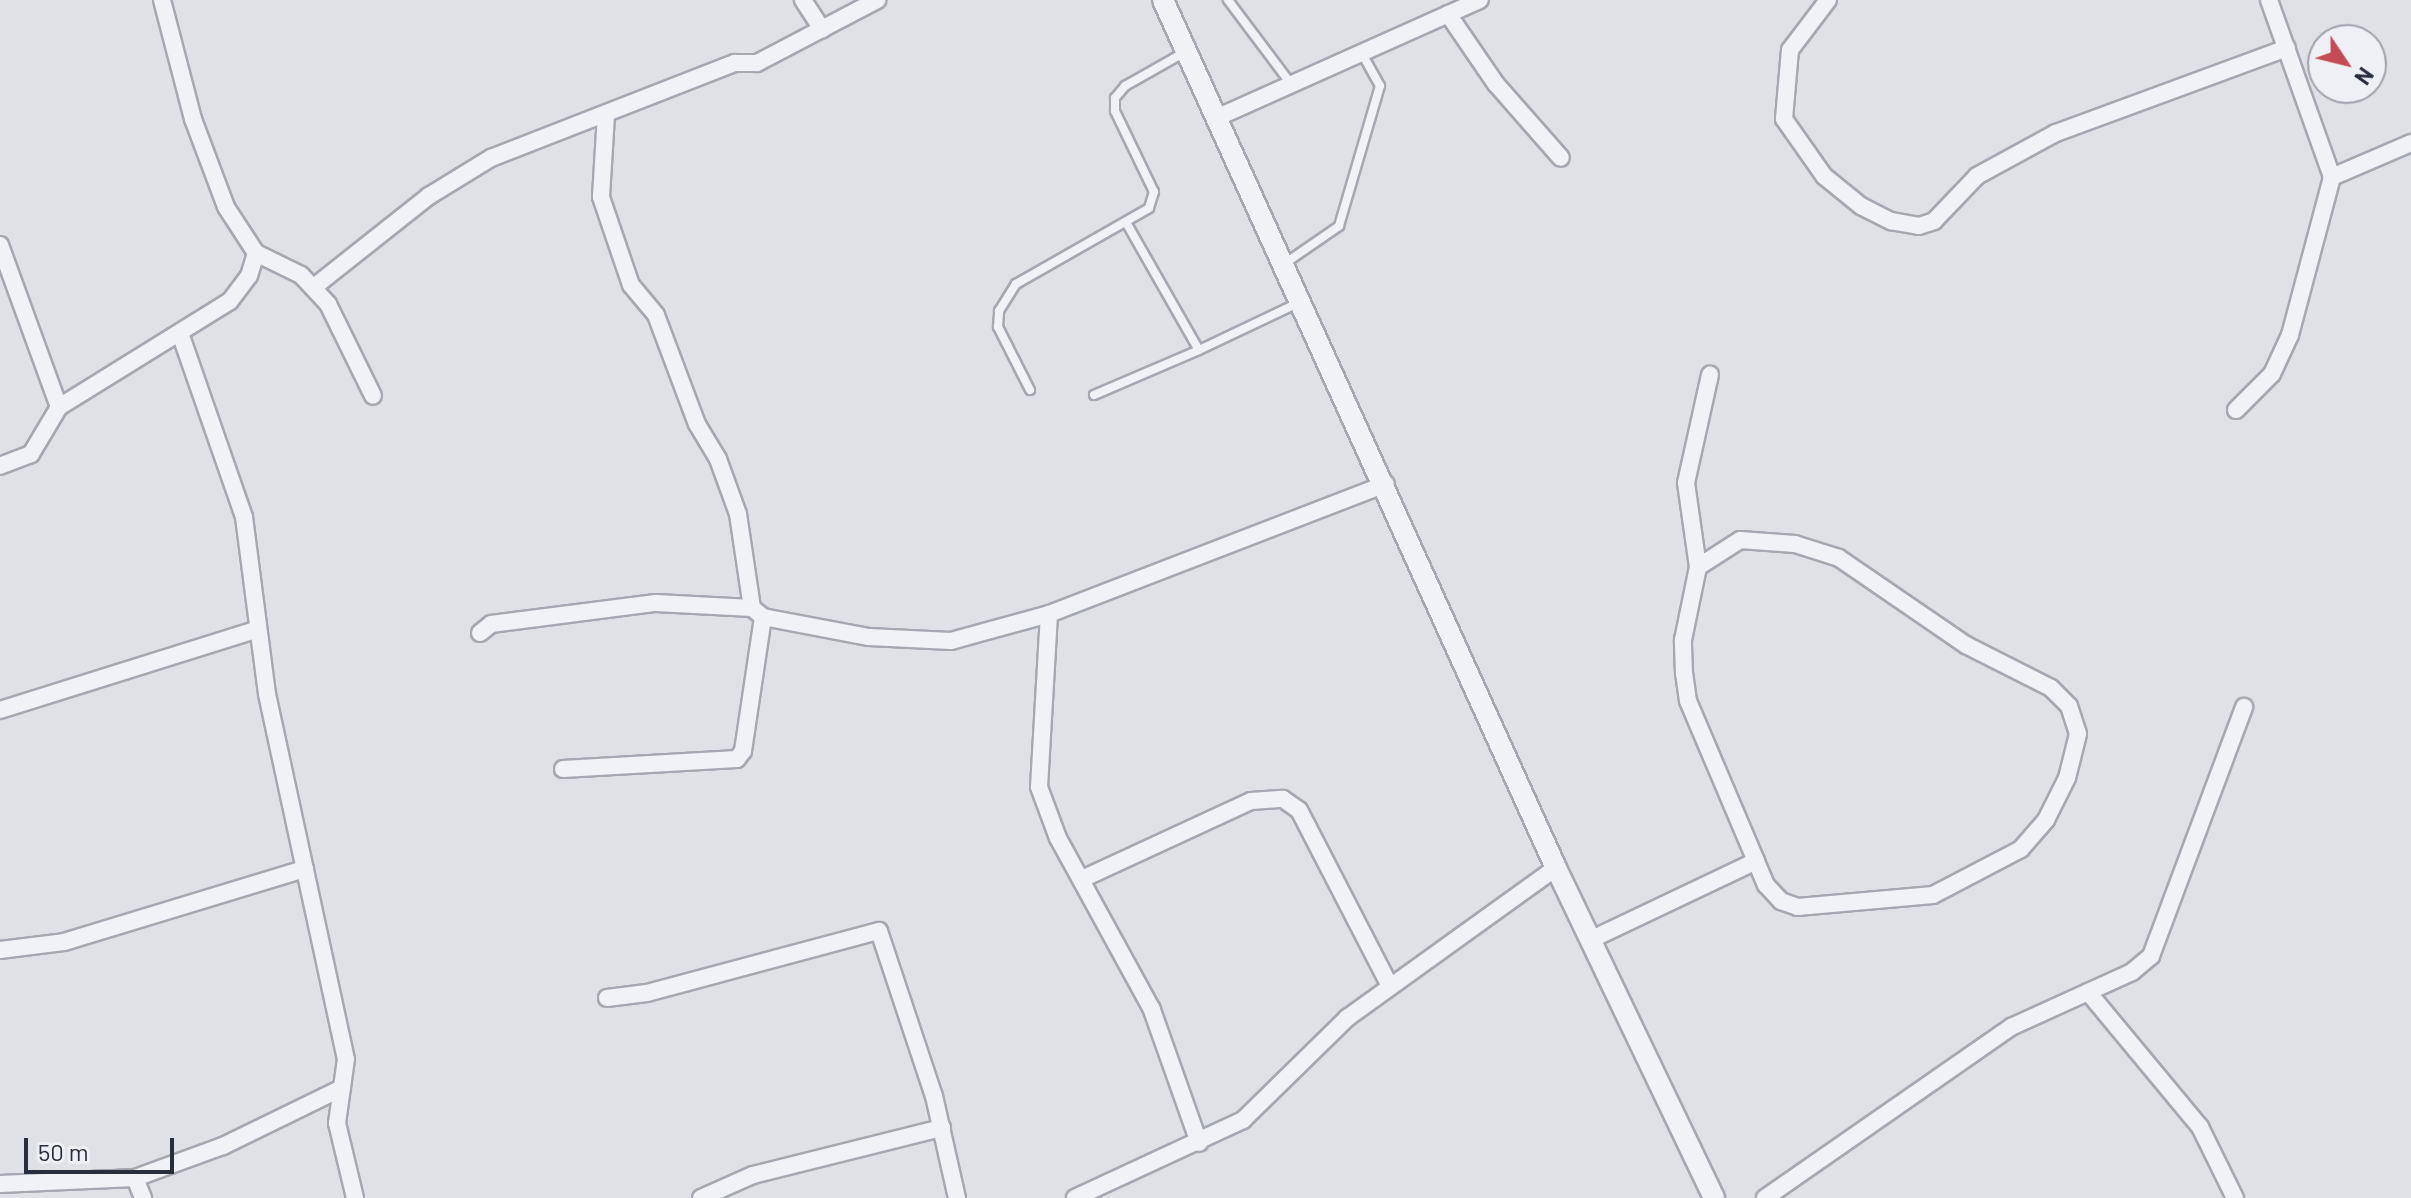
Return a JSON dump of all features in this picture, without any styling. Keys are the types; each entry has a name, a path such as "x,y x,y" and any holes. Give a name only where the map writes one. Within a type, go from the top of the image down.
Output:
{"street":[{"path":"162,0 193,119 220,193 256,253 314,287 373,396"},
{"path":"803,0 822,29"},
{"path":"314,287 429,196 491,158 735,63 757,63 877,0"},
{"path":"1163,0 1386,484 1556,868 1714,1198"},
{"path":"1216,118 1480,0"},
{"path":"1828,0 1790,50 1784,119 1824,176 1861,206 1891,221 1919,226 1934,221 1977,176 2056,133 2287,48"},
{"path":"2236,410 2272,374 2290,335 2332,177 2269,0"},
{"path":"1448,14 1496,84 1561,158"},
{"path":"563,769 737,759 743,751 757,613 738,514 718,459 697,424 656,315 631,285 601,197 606,115"},
{"path":"2332,177 2411,143"},
{"path":"0,245 59,407"},
{"path":"0,466 31,454 59,407 181,336 230,301 249,276 256,253"},
{"path":"181,336 244,517 267,694 346,1059 337,1123 355,1198"},
{"path":"1698,567 1740,540 1795,544 1839,558 1966,645 2051,688 2069,706 2078,734 2067,778 2046,820 2005,860 1933,895 1798,907 1781,901 1766,885 1688,701 1683,640 1698,567 1686,483 1710,375"},
{"path":"480,633 491,624 656,603 757,613 869,637 951,641 1049,614 1386,484"},
{"path":"1049,614 1039,787 1058,838 1152,1010 1199,1143"},
{"path":"0,710 258,629"},
{"path":"1765,1198 2011,1027 2132,972 2151,956 2244,707"},
{"path":"1082,879 1251,801 1283,799 1299,810 1390,986"},
{"path":"1590,940 1756,861"},
{"path":"1075,1198 1243,1120 1347,1018 1556,868"},
{"path":"0,950 64,942 305,869"},
{"path":"607,998 647,993 879,931 942,1128 957,1198"},
{"path":"2088,992 2200,1127 2235,1198"},
{"path":"0,1184 135,1178 223,1146 342,1088"},
{"path":"701,1198 753,1175 942,1128"},
{"path":"135,1178 143,1198"}],"lane":[{"path":"1228,0 1291,84"},
{"path":"1030,390 998,327 1007,295 1016,284 1127,224 1149,208 1154,192 1115,111 1115,98 1125,86 1186,51"},
{"path":"1284,264 1339,226 1380,86 1362,53"},
{"path":"1127,224 1199,350"},
{"path":"1094,395 1301,302"}]}
